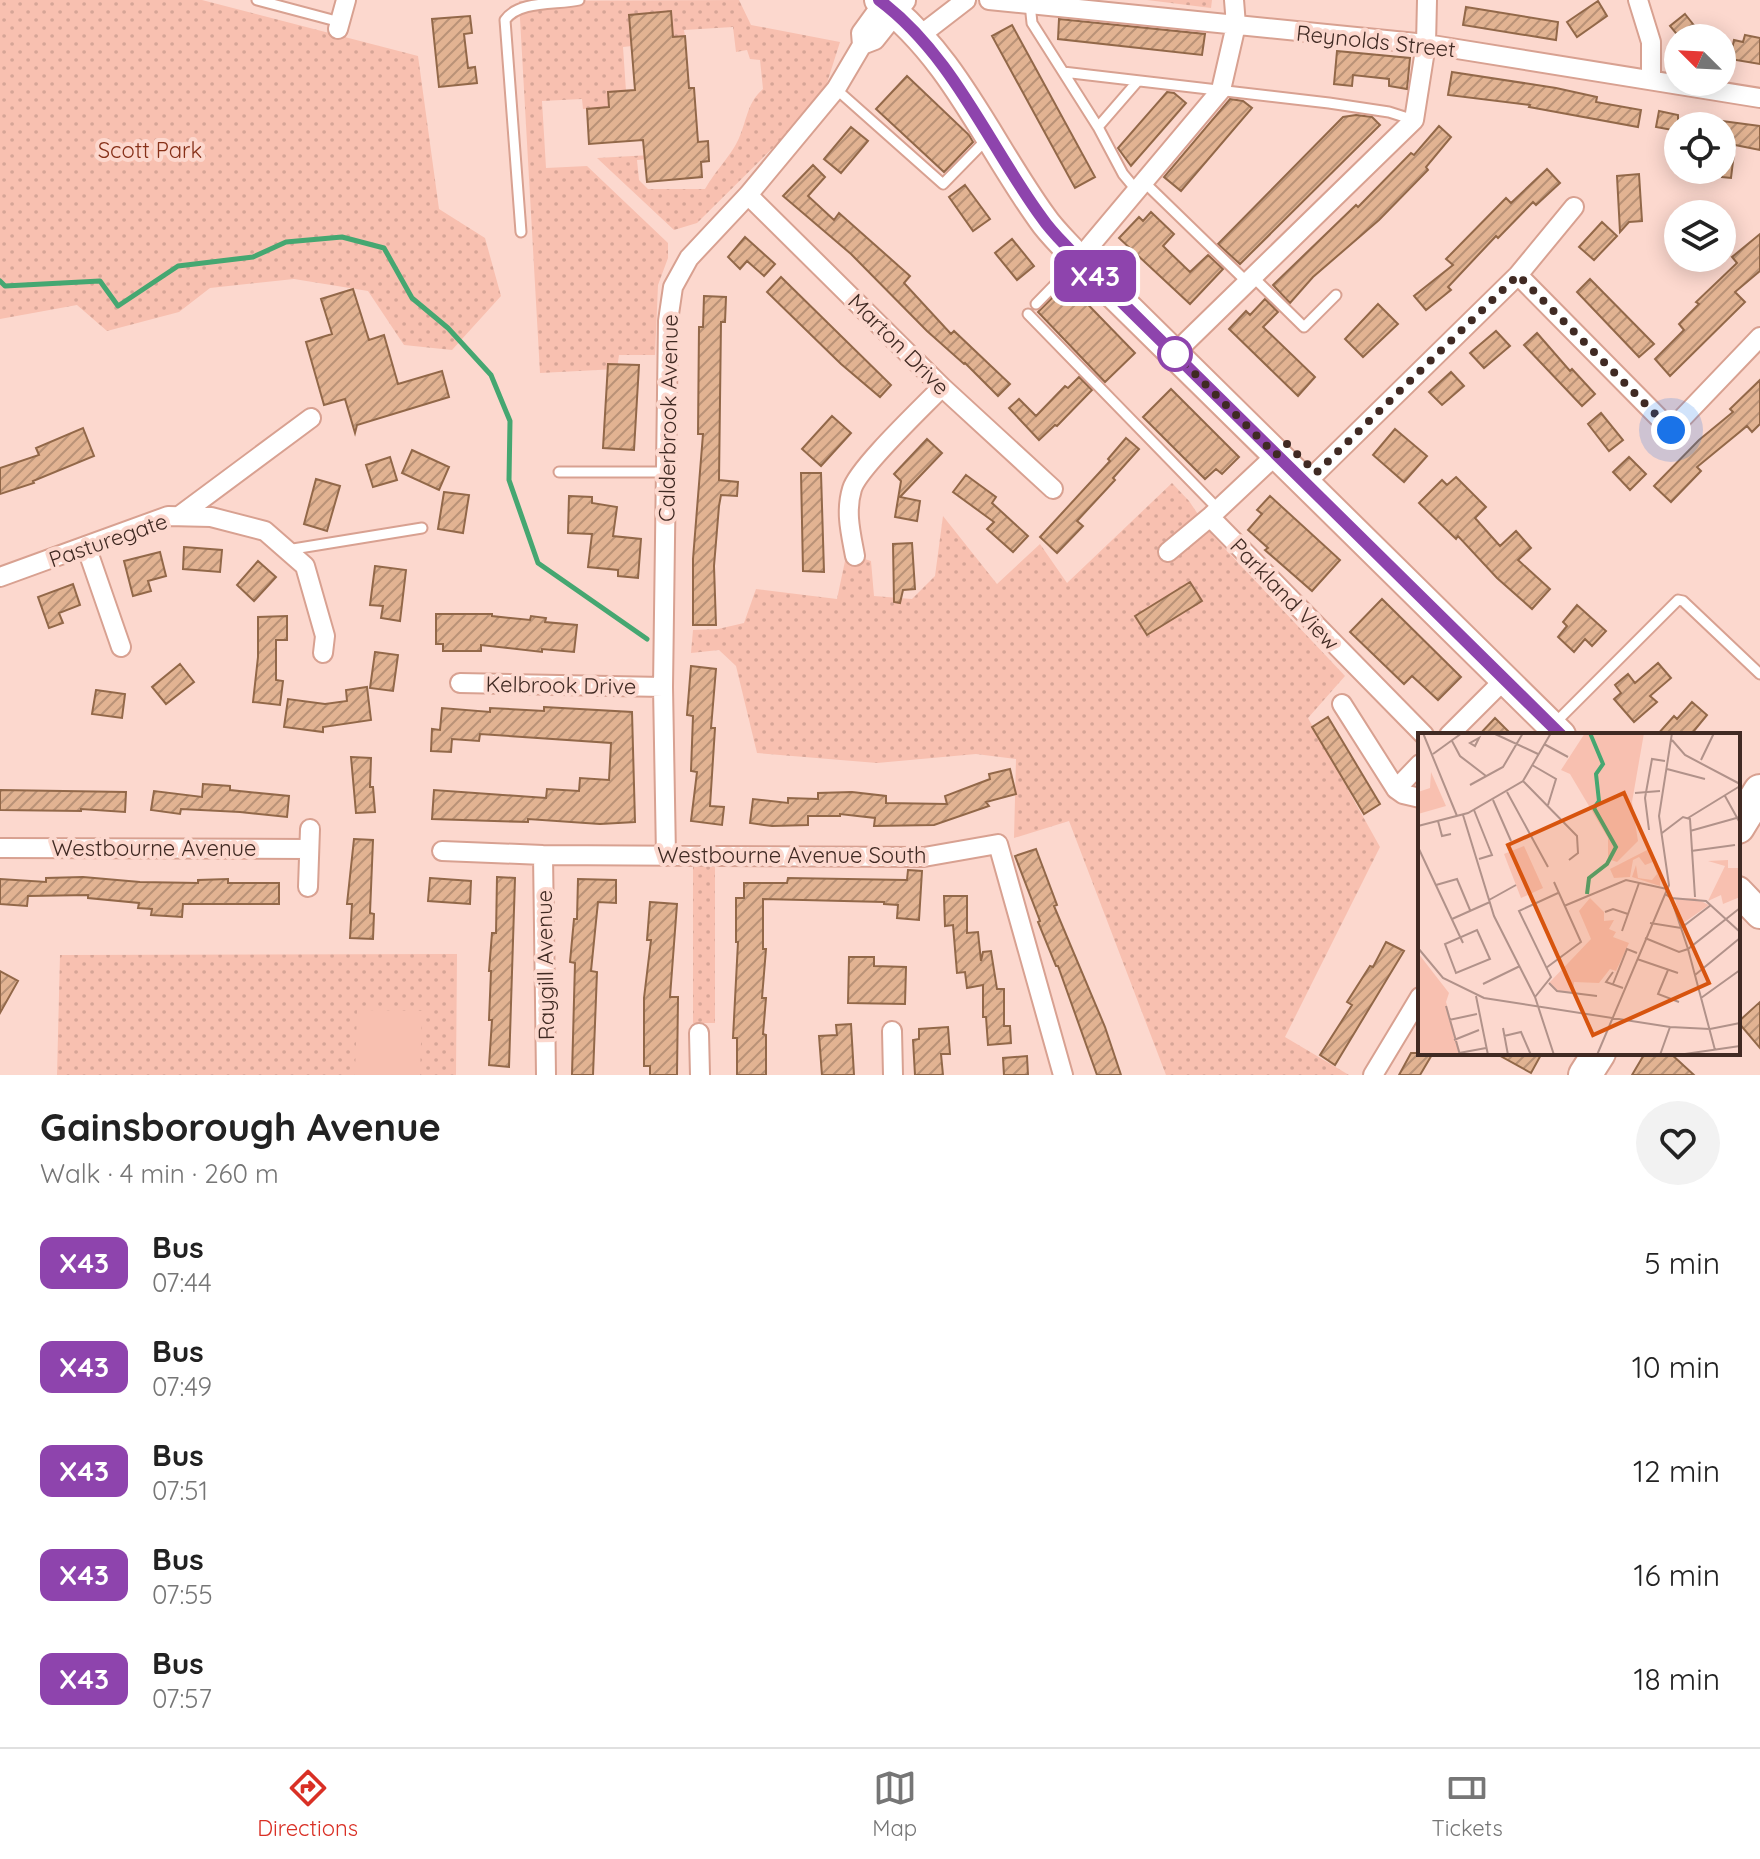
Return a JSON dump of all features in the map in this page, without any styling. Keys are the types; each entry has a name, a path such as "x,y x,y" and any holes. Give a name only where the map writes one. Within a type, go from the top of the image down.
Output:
{"highway":[{"path":"1740,824 1760,791"},
{"path":"1585,1075 1598,1055"}],"main road":[{"path":"892,3 969,76 1084,254"},
{"path":"924,31 1043,220 1084,254 1564,728"},
{"path":"1740,893 1760,914"},
{"path":"1740,914 1760,934"}],"street":[{"path":"339,26 346,0"},
{"path":"924,31 966,0"},
{"name":"Reynolds Street","path":"989,0 1426,44 1760,98"},
{"path":"1084,254 1221,90 1236,25 1234,0"},
{"path":"1180,349 1414,120 1426,44 1427,0"},
{"path":"1638,0 1651,42 1651,79"},
{"name":"Calderbrook Avenue","path":"666,856 663,687 668,321 673,287 689,258 748,195 836,89 862,45 875,40 892,3"},
{"name":"Marton Drive","path":"748,195 942,387 1053,489"},
{"path":"1311,479 1518,275 1574,207"},
{"path":"1518,275 1671,430 1760,337"},
{"path":"855,556 848,522 852,487 942,387"},
{"path":"179,516 311,418"},
{"path":"1168,552 1282,450"},
{"name":"Parkland View","path":"1214,513 1422,733"},
{"name":"Pasturegate","path":"0,577 168,516 211,517 265,531 305,566 325,636 323,653"},
{"path":"86,546 121,647"},
{"path":"1451,733 1509,675"},
{"name":"Kelbrook Drive","path":"460,683 663,687"},
{"path":"1342,704 1396,789 1418,798"},
{"path":"1396,789 1418,766"},
{"path":"308,887 310,829"},
{"name":"Westbourne Avenue South","path":"442,851 543,855 924,857 998,844 1063,1075"},
{"name":"Westbourne Avenue","path":"0,848 309,849"},
{"name":"Raygill Avenue","path":"543,855 546,1075"},
{"path":"1373,1075 1418,1000"},
{"path":"892,1031 893,1075"},
{"path":"700,1075 699,1041 719,1048"}],"lane":[{"path":"257,0 339,26"},
{"path":"521,232 505,20 510,13 526,7 579,0"},
{"path":"1030,4 1032,23 1098,127 1123,174 1304,327 1336,295"},
{"path":"1063,72 1389,112 1414,120"},
{"path":"1098,127 1137,82"},
{"path":"836,89 943,184 990,137"},
{"path":"1036,304 1084,254"},
{"path":"1028,314 1214,513"},
{"path":"559,472 667,472"},
{"path":"287,550 422,528"},
{"path":"1564,728 1678,600 1689,606 1760,674"}],"green space":[{"name":"Scott Park","path":"0,0 202,0 418,56 439,209 485,238 501,296 452,350 404,345 368,291 294,279 210,288 179,312 107,331 77,305 0,319"},
{"path":"739,0 751,25 840,42 826,86 802,119 697,223 674,230 597,158 651,155 651,159 637,160 639,180 648,189 705,189 735,146 749,108 763,89 760,60 750,59 747,50 736,52 733,27 684,30 685,36 673,37 671,11 630,15 632,46 623,47 626,91 608,93 609,107 583,109 582,99 542,101 546,168 587,166 668,243 668,258 658,285 655,355 619,355 617,369 540,373 519,1"},
{"path":"1147,0 1212,0 1211,8"},
{"path":"1172,483 1189,501 1212,535 1345,676 1308,718 1380,847 1285,1037 1349,1075 1166,1075 1069,821 1014,838 1016,759 976,754 877,763 757,753 736,666 719,650 691,653 693,630 718,629 744,623 756,589 837,599 845,561 855,556 871,561 874,596 912,599 935,576 943,516 997,584 1040,544 1067,583"},
{"path":"693,867 715,867 715,1023 693,1023"},
{"path":"457,954 456,1075 57,1075 60,955"},
{"path":"357,1010 422,1011 420,1075 355,1075"}],"building":[{"path":"1598,1 1607,16 1577,37 1567,22"},
{"path":"1466,7 1558,22 1556,40 1463,25"},
{"path":"671,11 673,37 685,36 689,88 694,88 698,142 708,141 709,161 701,162 702,177 647,182 643,140 589,144 587,109 609,107 608,92 635,90 629,15"},
{"path":"1685,14 1693,24 1672,24"},
{"path":"470,16 472,33 464,34 468,68 475,67 477,83 439,87 432,19"},
{"path":"1059,19 1205,34 1202,55 1058,39"},
{"path":"1012,25 1095,177 1075,188 992,36"},
{"path":"1745,35 1760,38 1760,64 1736,60 1736,40 1743,42"},
{"path":"1337,51 1410,58 1407,89 1389,86 1389,79 1353,75 1352,86 1334,84"},
{"path":"1452,72 1556,88 1597,97 1596,102 1641,110 1638,127 1530,105 1448,95"},
{"path":"907,76 973,142 944,172 876,109"},
{"path":"1167,92 1174,93 1186,103 1131,166 1118,148"},
{"path":"1230,99 1243,101 1252,108 1181,191 1164,177"},
{"path":"1659,111 1664,112 1664,128 1656,127"},
{"path":"1343,117 1372,117 1380,125 1240,264 1218,244"},
{"path":"1736,123 1760,126 1760,150 1736,145"},
{"path":"1439,126 1451,137 1426,167 1428,170 1379,220 1313,277 1290,303 1273,285 1411,153 1414,155"},
{"path":"851,127 868,141 841,173 824,159"},
{"path":"813,165 825,177 808,196 834,220 839,213 910,276 904,283 951,334 954,331 1010,384 998,396 927,331 851,254 783,196"},
{"path":"1547,169 1560,183 1536,205 1533,202 1498,238 1496,236 1448,287 1451,290 1426,310 1414,296 1453,265 1446,259 1506,198 1511,203"},
{"path":"1639,174 1642,221 1629,222 1620,232 1617,176"},
{"path":"965,185 990,219 973,231 949,197"},
{"path":"1151,212 1174,234 1163,246 1190,272 1208,255 1223,269 1190,304 1119,238 1139,217 1143,221"},
{"path":"1602,222 1617,236 1594,260 1579,247"},
{"path":"1760,234 1760,271 1735,292 1745,302 1670,376 1655,359 1684,330 1679,324 1699,304 1696,302 1728,272 1736,272 1736,254"},
{"path":"745,237 775,264 764,276 747,261 740,269 728,257"},
{"path":"1012,239 1034,266 1017,280 995,253"},
{"path":"781,277 891,385 880,397 767,292"},
{"path":"1590,279 1654,344 1639,357 1577,292"},
{"path":"1067,283 1135,353 1105,382 1038,312"},
{"path":"353,289 369,340 384,335 398,384 442,371 449,397 357,425 355,433 345,399 324,405 306,342 332,334 321,299"},
{"path":"704,296 726,297 725,322 721,322 719,480 738,482 737,496 721,495 719,506 714,566 716,625 693,625 693,559 703,434 698,434 699,327 703,327"},
{"path":"1265,299 1278,312 1263,327 1315,377 1298,396 1229,329 1246,311 1250,315"},
{"path":"1378,304 1398,324 1363,357 1345,339"},
{"path":"1496,331 1510,346 1484,368 1470,353"},
{"path":"1537,333 1595,394 1582,406 1524,345"},
{"path":"608,364 639,365 634,450 603,448"},
{"path":"1451,372 1464,386 1442,405 1429,392"},
{"path":"1079,377 1092,390 1039,440 1009,408 1019,399 1036,416 1065,386 1068,388"},
{"path":"1760,380 1760,424 1752,432 1747,426 1697,467 1701,471 1671,502 1654,486 1699,440 1733,412 1730,409"},
{"path":"1171,389 1239,457 1222,474 1216,469 1205,479 1143,417"},
{"path":"1601,413 1623,440 1609,451 1588,424"},
{"path":"832,416 851,433 821,466 802,449"},
{"path":"83,428 94,456 34,483 0,494 0,468 39,455 36,448"},
{"path":"1395,429 1427,456 1404,482 1373,455"},
{"path":"1126,438 1139,449 1077,521 1083,526 1057,553 1040,537 1110,461 1108,459"},
{"path":"927,439 942,453 900,497 920,501 917,521 895,517 901,481 894,474"},
{"path":"412,450 449,467 439,490 402,473"},
{"path":"390,457 397,480 373,487 366,465"},
{"path":"1629,457 1646,474 1630,490 1613,472"},
{"path":"801,473 821,473 824,572 803,571"},
{"path":"966,475 996,497 992,503 1028,536 1013,552 987,529 994,522 953,492"},
{"path":"1456,477 1486,507 1475,518 1500,546 1516,531 1531,548 1518,560 1550,589 1532,609 1497,578 1458,536 1456,539 1419,503 1442,480 1447,485"},
{"path":"316,479 340,486 327,531 304,524"},
{"path":"444,492 469,495 463,533 438,529"},
{"path":"569,496 592,497 592,503 617,507 613,536 641,539 638,578 618,576 618,570 588,567 592,534 568,533"},
{"path":"1270,496 1340,560 1312,591 1265,550 1268,548 1248,530 1262,514 1257,510"},
{"path":"912,543 915,589 903,590 900,603 894,602 893,544"},
{"path":"184,547 222,550 220,572 183,569"},
{"path":"160,552 166,576 148,581 151,591 133,596 124,561"},
{"path":"258,561 276,577 254,601 237,585"},
{"path":"375,566 406,570 400,621 381,618 383,606 370,605"},
{"path":"1190,582 1202,601 1147,635 1135,616"},
{"path":"73,584 80,605 59,613 63,623 49,628 38,597"},
{"path":"1382,599 1461,677 1438,700 1412,676 1404,684 1350,632"},
{"path":"1577,605 1606,631 1592,646 1585,639 1574,652 1558,637 1567,626 1563,622"},
{"path":"436,614 492,614 530,620 531,616 546,618 545,622 577,625 574,652 542,649 542,652 481,645 481,651 443,651 443,644 436,644"},
{"path":"287,616 287,640 276,640 276,680 283,681 280,705 253,702 258,617"},
{"path":"375,652 398,655 393,691 370,688"},
{"path":"1658,663 1671,678 1650,696 1657,702 1634,722 1614,699 1621,693 1615,685 1628,674 1635,683"},
{"path":"180,664 194,682 166,704 152,687"},
{"path":"691,666 716,669 711,728 715,728 710,806 724,807 722,825 691,821 697,772 691,771 693,716 687,715"},
{"path":"367,687 371,720 323,727 323,732 284,727 288,699 325,704 347,701 346,690"},
{"path":"96,690 125,694 122,718 92,714"},
{"path":"1692,702 1707,715 1694,733 1659,733 1674,716 1677,719"},
{"path":"544,707 632,712 635,822 600,824 528,819 528,822 432,819 434,790 546,798 547,789 579,791 580,778 609,780 611,743 480,734 479,741 452,739 451,752 431,751 432,729 440,730 442,708 490,712 490,708 544,711"},
{"path":"1328,717 1380,804 1364,814 1312,727"},
{"path":"1495,718 1510,733 1481,733"},
{"path":"351,757 371,758 370,787 373,787 375,812 356,813"},
{"path":"1010,769 1016,794 986,802 989,806 934,825 874,826 875,818 840,814 808,816 808,825 750,823 753,799 788,803 788,798 818,799 818,793 852,792 886,796 886,803 947,804 945,796 990,779 989,774"},
{"path":"203,784 289,796 287,817 240,812 181,809 180,814 151,810 154,791 202,797"},
{"path":"0,790 126,792 125,812 0,810"},
{"path":"354,839 373,840 370,913 374,914 373,939 350,938 352,904 347,904"},
{"path":"1036,849 1057,905 1054,906 1105,1027 1121,1075 1097,1075 1058,966 1038,922 1015,856"},
{"path":"908,870 922,871 919,920 897,918 898,905 884,902 763,899 763,949 766,949 762,998 766,998 763,1034 766,1035 766,1075 737,1075 737,1038 733,1038 738,942 736,898 744,898 744,883 787,883 788,878 907,880"},
{"path":"83,877 140,882 198,883 198,880 228,879 228,883 279,883 279,904 183,904 182,917 151,915 152,909 138,908 139,903 88,898 88,895 28,896 27,906 0,904 0,879 46,882 46,878"},
{"path":"497,877 515,878 509,1067 489,1065 492,1020 489,1020 489,971 492,933 496,933"},
{"path":"430,878 471,881 470,904 428,901"},
{"path":"578,879 616,880 616,903 598,902 591,971 597,972 593,1075 572,1075 575,963 570,962 574,919 577,919"},
{"path":"944,896 967,896 967,933 978,932 981,961 983,952 991,951 997,989 1004,989 1004,1026 1010,1026 1011,1043 988,1045 986,1017 983,1017 983,985 967,988 965,972 957,973 953,925 945,926"},
{"path":"650,902 677,904 670,997 678,997 677,1075 650,1075 650,1066 644,1066 644,998 651,940 647,940"},
{"path":"1386,942 1404,951 1335,1065 1320,1055 1352,1005 1347,1002 1370,966 1373,967"},
{"path":"849,957 874,957 874,966 906,967 905,1004 848,1003"},
{"path":"0,971 18,981 0,1013"},
{"path":"1760,1002 1760,1048 1740,1024 1740,1020"},
{"path":"851,1024 854,1075 822,1075 819,1036 837,1035 836,1025"},
{"path":"948,1027 950,1054 941,1054 943,1075 915,1075 913,1040 919,1039 919,1029"},
{"path":"1411,1053 1432,1055 1420,1075 1399,1075"},
{"path":"1499,1055 1541,1055 1531,1073"},
{"path":"1644,1055 1672,1055 1694,1075 1632,1075"},
{"path":"1027,1056 1028,1075 1004,1075 1003,1058"}],"waterway":[{"path":"0,281 5,286 100,281 118,306 178,266 253,257 286,242 342,237 384,248 412,298 448,328 491,375 510,421 509,480 538,563 647,639"}],"bus line":[{"name":"X43","path":"879,0 907,25 940,63 1043,220 1079,260 1559,733"}],"route":[{"path":"1175,354 1276,455 1287,444 1316,473 1518,275 1671,430"}]}
